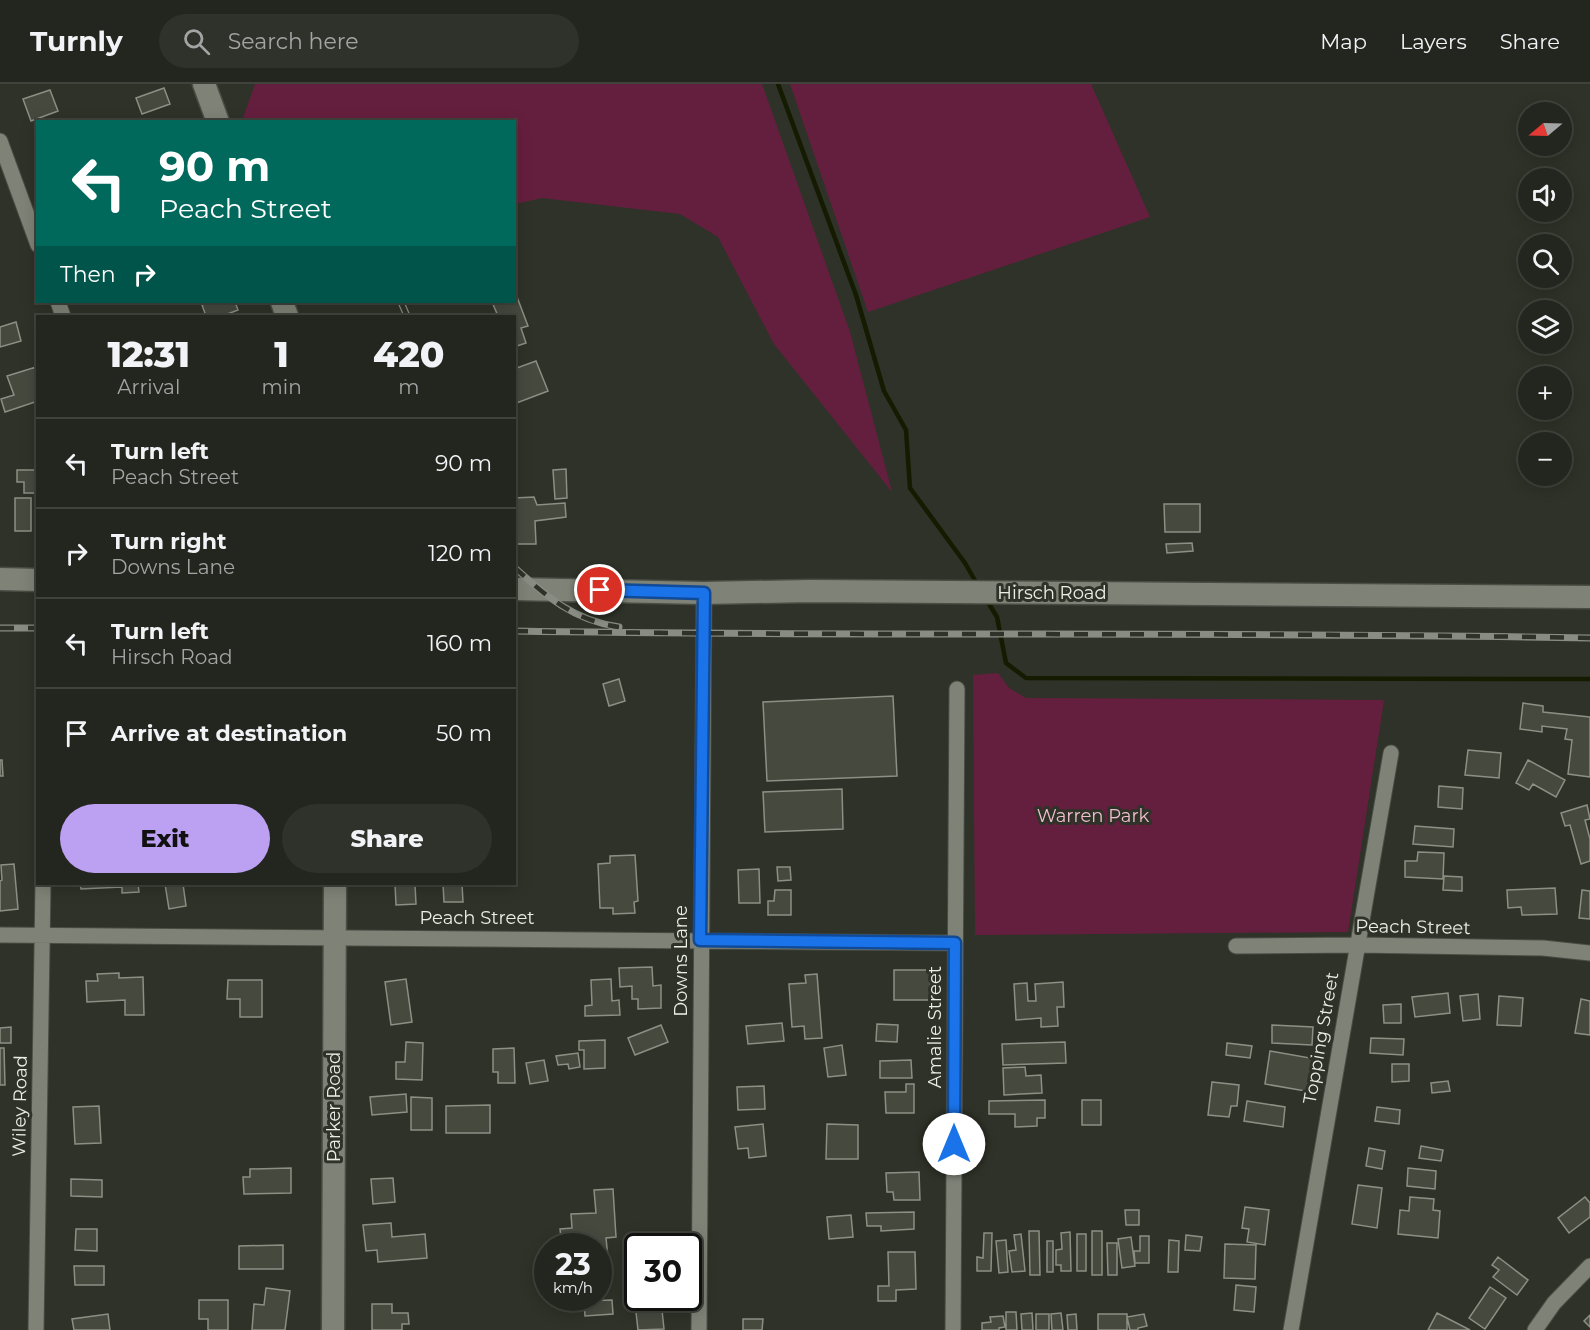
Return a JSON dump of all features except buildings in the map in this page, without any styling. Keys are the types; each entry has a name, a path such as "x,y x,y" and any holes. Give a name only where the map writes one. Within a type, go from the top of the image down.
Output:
{"main road":[{"path":"204,84 217,120"},
{"path":"0,579 36,580"},
{"name":"Hirsch Road","path":"516,589 704,593 810,591 1590,597"},
{"name":"Parker Road","path":"333,1330 336,885"}],"street":[{"path":"0,141 36,240"},
{"name":"Downs Lane","path":"699,1330 704,593"},
{"name":"Amalie Street","path":"953,1330 957,689"},
{"name":"Topping Street","path":"1291,1330 1391,753"},
{"name":"Wiley Road","path":"36,1330 43,885"},
{"name":"Peach Street","path":"0,935 955,943"},
{"name":"Peach Street","path":"1236,946 1544,948 1590,954"},
{"path":"1535,1330 1554,1303 1590,1266"}],"green space":[{"path":"255,84 762,84 850,332 892,492 774,344 718,237 680,214 542,198 516,204 516,120 242,120"},
{"path":"790,84 1091,84 1150,217 868,312"},
{"name":"Warren Park","path":"998,673 1009,688 1026,698 1384,700 1348,932 975,935 973,675"}],"waterway":[{"path":"778,84 856,295 884,391 906,430 910,488 965,563 977,584"},
{"path":"986,599 997,617 1006,663 1026,678 1590,679"}],"railway":[{"path":"401,303 407,315"},
{"path":"516,569 538,588 574,613 603,624 619,627"},
{"path":"0,628 36,628"},
{"path":"516,631 1590,638"}],"route":[{"path":"600,590 704,593 700,940 955,943 954,1144"}]}
